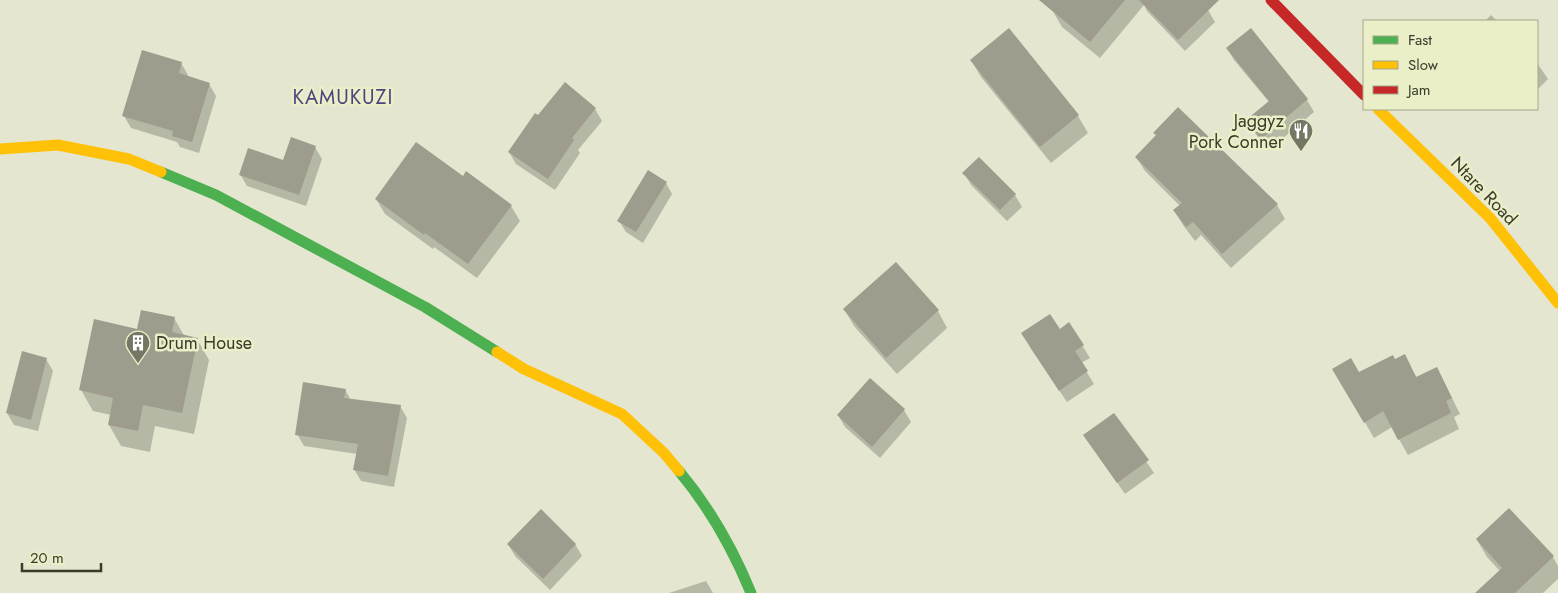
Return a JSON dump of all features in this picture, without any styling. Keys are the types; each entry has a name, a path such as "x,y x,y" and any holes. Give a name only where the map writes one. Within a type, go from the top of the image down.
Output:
{"street":[{"path":"1271,0 1363,94"},
{"name":"Ntare Road","path":"1379,110 1490,218 1558,303"},
{"path":"0,149 58,145 129,159 216,195 425,307 524,369 622,414 664,452 697,493 738,563 751,593"}],"building":[{"path":"1039,0 1125,0 1090,42"},
{"path":"1139,0 1219,0 1178,40"},
{"path":"1009,28 1079,115 1040,147 970,60"},
{"path":"1251,28 1308,99 1261,139 1246,120 1269,101 1226,48"},
{"path":"142,50 182,62 179,73 210,83 192,142 172,136 173,131 122,116"},
{"path":"565,82 596,108 572,138 574,140 548,179 508,152 535,113 538,115"},
{"path":"1178,107 1278,204 1222,254 1193,222 1186,227 1173,210 1182,203 1135,157 1156,135 1153,133"},
{"path":"291,137 316,146 299,195 239,175 248,148 283,160"},
{"path":"416,142 463,176 466,171 512,205 468,264 375,199"},
{"path":"979,157 1016,194 1000,210 962,173"},
{"path":"648,170 667,182 636,232 617,221"},
{"path":"896,262 939,310 886,358 843,309"},
{"name":"Drum House","path":"141,310 175,317 172,332 198,338 182,413 143,405 138,431 108,425 113,398 79,390 94,319 137,329"},
{"path":"1050,314 1060,329 1069,322 1084,345 1075,351 1088,371 1059,391 1021,333"},
{"path":"22,351 47,358 31,420 6,413"},
{"path":"1405,354 1416,377 1437,367 1452,398 1446,401 1451,413 1398,440 1383,411 1364,423 1332,369 1351,358 1359,372 1393,355 1395,359"},
{"path":"870,378 905,409 872,447 837,415"},
{"path":"303,382 346,389 344,398 401,405 388,476 353,470 358,444 295,435"},
{"path":"1114,413 1149,460 1117,483 1083,435"},
{"path":"1509,508 1554,556 1515,593 1475,593 1502,568 1476,539"},
{"path":"541,509 576,544 543,579 507,544"}],"traffic: fast":[{"path":"161,172 216,195 425,307 497,352"},
{"path":"679,471 720,529 751,593"}],"traffic: slow":[{"path":"1379,110 1490,218 1558,303"},
{"path":"0,149 58,145 129,159 161,172"},
{"path":"497,352 524,369 622,414 664,453 679,471"}],"traffic: jam":[{"path":"1271,0 1363,94"}],"place":[{"name":"Jaggyz Pork Conner","path":"1301,152"},
{"name":"Drum House","path":"138,364"}],"district":[{"name":"KAMUKUZI","path":"343,97"}]}
